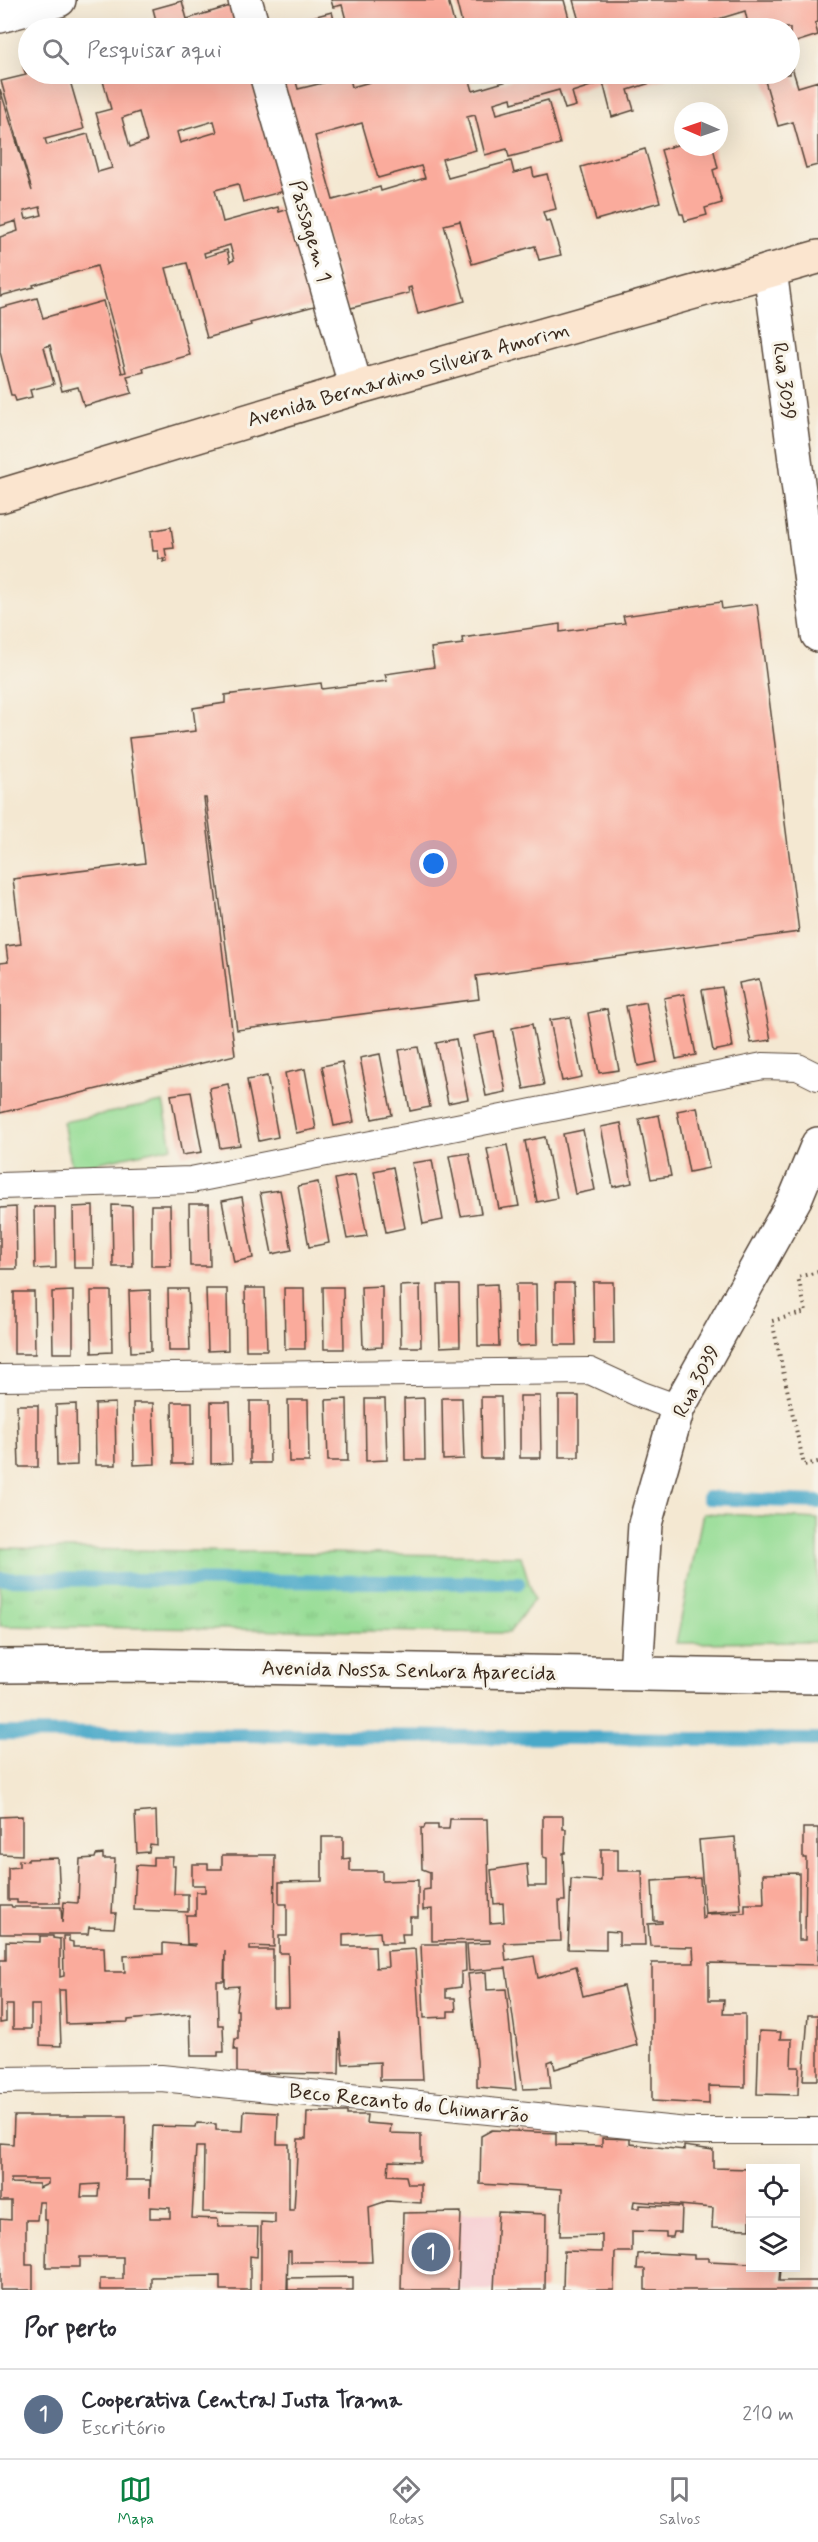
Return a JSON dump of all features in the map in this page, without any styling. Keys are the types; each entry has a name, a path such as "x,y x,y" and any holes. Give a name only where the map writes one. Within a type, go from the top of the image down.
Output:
{"main road":[{"name":"Avenida Bernardino Silveira Amorim","path":"0,496 356,388 818,257"}],"street":[{"path":"0,16 59,0"},
{"path":"245,0 250,18"},
{"name":"Passagem 1","path":"269,84 356,388"},
{"name":"Rua 3039","path":"770,270 818,635"},
{"name":"Rua 3039","path":"636,1674 645,1524 678,1408 796,1197 818,1144"},
{"name":"Avenida Nossa Senhora Aparecida","path":"0,1666 125,1665 818,1677"}],"lane":[{"path":"0,1186 191,1180 763,1066 798,1067 818,1077"},
{"path":"0,1378 590,1371 642,1395 678,1408"},
{"name":"Beco Recanto do Chimarrão","path":"0,2080 161,2078 687,2131 818,2131"}],"path":[{"path":"818,1272 798,1277 806,1312 772,1321 804,1465 818,1462"}],"shaded area":[{"path":"403,2213 546,2214 545,2290 401,2290"}],"green space":[{"path":"163,1102 172,1147 72,1168 63,1122"},
{"path":"703,1513 818,1519 818,1642 676,1643"},
{"path":"0,1548 521,1556 534,1599 509,1633 0,1626"}],"building":[{"path":"331,0 448,0 453,18 345,18 342,5 333,7"},
{"path":"456,0 564,0 569,18 460,18"},
{"path":"573,0 818,0 818,22 815,23 818,35 800,41 800,18 747,18 745,11 722,18 578,18"},
{"path":"182,1 187,18 155,18 153,9"},
{"path":"237,4 241,18 190,18"},
{"path":"332,12 334,18 309,18"},
{"path":"18,77 18,84 71,84 84,129 45,139 47,145 88,134 98,172 112,168 96,113 111,109 104,84 259,84 288,190 243,202 238,184 215,190 223,222 278,207 279,212 293,208 322,304 250,323 251,325 207,338 187,263 166,268 190,355 143,368 144,372 127,376 132,393 84,406 78,387 62,391 50,345 44,347 54,384 30,390 32,397 16,401 14,395 11,395 0,352 0,308 37,298 43,318 103,301 122,373 126,372 97,266 0,296 0,237 18,231 16,221 0,226 0,89 32,191 1,81","holes":["139,112 147,141 130,147 122,118","214,121 217,132 180,143 177,132","40,207 42,215 26,219 24,211","230,245 234,260 230,262 227,250 205,257 204,253"]},
{"path":"818,81 818,165 806,168 793,122 778,126 766,84 797,84 798,87"},
{"path":"281,84 297,84 298,89 319,84 351,84 352,87 363,84 471,84 473,91 497,84 597,84 572,92 576,106 565,109 559,90 512,103 511,98 494,103 497,114 548,100 560,144 509,157 507,149 485,155 475,115 467,117 476,150 442,159 448,178 511,161 514,173 532,168 534,177 547,174 556,209 543,212 546,221 550,220 561,255 539,260 535,246 472,264 460,221 444,225 465,301 418,314 411,287 408,288 409,293 347,309","holes":["362,123 378,178 421,166 425,178 381,191 380,187 333,200 315,136"]},
{"path":"604,84 647,84 628,90 634,110 612,117"},
{"path":"674,146 674,156 715,156 718,168 713,170 722,203 705,208 707,215 685,221 683,214 680,214 661,150"},
{"path":"645,149 660,202 596,220 581,167"},
{"path":"171,527 174,548 165,549 167,561 163,562 164,559 159,559 158,551 153,551 151,531"},
{"path":"721,602 722,609 757,604 799,932 476,976 479,999 237,1030 206,798 204,798 235,1055 0,1113 0,963 8,962 6,946 21,944 13,879 145,863 129,738 196,731 193,708 225,703 225,695 321,683 322,689 387,681 385,674 434,667 431,648 463,644 462,638 560,624 560,632 625,623 623,616"},
{"path":"759,979 771,1040 751,1043 739,983"},
{"path":"722,987 733,1047 713,1051 702,990"},
{"path":"684,994 696,1055 676,1059 664,998"},
{"path":"646,1002 657,1062 638,1066 626,1006"},
{"path":"607,1009 619,1070 599,1073 588,1013"},
{"path":"570,1017 582,1077 562,1081 550,1020"},
{"path":"532,1024 544,1085 524,1089 512,1028"},
{"path":"494,1032 506,1092 486,1096 474,1036"},
{"path":"456,1039 468,1099 448,1103 436,1043"},
{"path":"418,1047 430,1107 410,1111 399,1050"},
{"path":"380,1054 392,1115 372,1119 360,1058"},
{"path":"342,1062 354,1122 334,1126 322,1066"},
{"path":"305,1069 316,1129 296,1133 285,1073"},
{"path":"267,1076 278,1137 259,1141 247,1080"},
{"path":"228,1084 240,1145 220,1148 209,1088"},
{"path":"191,1092 202,1152 182,1155 171,1095"},
{"path":"697,1107 709,1168 689,1172 677,1111"},
{"path":"659,1115 671,1176 651,1179 639,1119"},
{"path":"621,1123 632,1183 613,1187 601,1127"},
{"path":"583,1130 595,1190 575,1194 563,1134"},
{"path":"545,1137 557,1198 537,1202 525,1141"},
{"path":"507,1145 519,1206 499,1209 487,1149"},
{"path":"469,1153 481,1213 461,1216 449,1156"},
{"path":"432,1160 443,1220 423,1224 412,1163"},
{"path":"393,1167 405,1228 386,1232 374,1171"},
{"path":"355,1175 367,1236 347,1239 335,1179"},
{"path":"318,1182 329,1243 309,1247 298,1186"},
{"path":"280,1190 292,1250 272,1254 260,1193"},
{"path":"242,1197 253,1258 234,1262 222,1201"},
{"path":"189,1204 209,1204 210,1266 190,1266"},
{"path":"112,1205 132,1206 133,1267 113,1267"},
{"path":"151,1205 170,1205 171,1266 151,1266"},
{"path":"93,1206 94,1268 74,1268 73,1207"},
{"path":"16,1207 17,1269 0,1269 0,1208"},
{"path":"34,1207 55,1207 56,1268 35,1269"},
{"path":"593,1282 613,1282 614,1344 594,1344"},
{"path":"555,1283 574,1283 576,1345 555,1345"},
{"path":"497,1284 499,1346 478,1346 477,1285"},
{"path":"516,1284 536,1284 537,1345 517,1346"},
{"path":"420,1285 421,1347 401,1347 400,1286"},
{"path":"438,1285 459,1285 460,1346 440,1347"},
{"path":"382,1286 382,1347 363,1348 361,1287"},
{"path":"323,1287 343,1287 344,1349 324,1349"},
{"path":"245,1288 265,1288 267,1350 246,1350"},
{"path":"284,1288 304,1288 305,1349 285,1349"},
{"path":"168,1289 188,1289 190,1351 169,1351"},
{"path":"206,1289 227,1289 228,1350 208,1351"},
{"path":"150,1290 151,1351 131,1352 129,1291"},
{"path":"73,1291 73,1353 53,1353 52,1292"},
{"path":"91,1291 111,1291 112,1352 92,1353"},
{"path":"14,1292 34,1292 35,1354 14,1354"},
{"path":"520,1396 540,1396 541,1458 520,1458"},
{"path":"559,1396 579,1396 579,1457 559,1457"},
{"path":"481,1397 501,1397 502,1459 482,1459"},
{"path":"424,1398 425,1460 405,1460 404,1399"},
{"path":"442,1398 462,1398 464,1459 443,1460"},
{"path":"347,1399 348,1461 328,1461 326,1400"},
{"path":"365,1399 385,1399 387,1460 366,1461"},
{"path":"288,1400 308,1400 309,1462 289,1462"},
{"path":"250,1401 269,1401 270,1463 250,1463"},
{"path":"172,1402 192,1402 193,1464 173,1464"},
{"path":"211,1402 230,1402 232,1463 211,1464"},
{"path":"115,1403 116,1465 96,1465 95,1404"},
{"path":"133,1403 153,1403 155,1464 134,1465"},
{"path":"76,1404 77,1465 57,1466 56,1405"},
{"path":"17,1405 38,1405 38,1467 19,1467"},
{"path":"156,1811 157,1845 150,1844 149,1852 137,1853 135,1813"},
{"path":"22,1816 22,1855 0,1854 0,1817"},
{"path":"543,1816 563,1816 563,1829 566,1829 565,1853 563,1853 565,1901 559,1901 561,1941 504,1943 506,1961 534,1956 538,1978 576,1966 583,1996 623,1986 637,2045 555,2069 553,2060 548,2062 551,2088 523,2089 506,1968 469,1971 467,1944 490,1943 490,1940 432,1941 432,1909 423,1910 423,1890 430,1889 430,1872 422,1869 421,1828 425,1825 438,1825 438,1829 449,1829 450,1819 487,1819 490,1923 504,1922 503,1903 494,1904 491,1870 527,1864 529,1886 547,1886 547,1858 543,1857"},
{"path":"803,1828 818,1828 818,1965 709,1963 709,2000 724,2000 723,2014 745,2014 745,2087 709,2086 709,2104 652,2101 652,1963 694,1963 693,1947 650,1946 648,1924 662,1923 662,1921 654,1921 652,1881 700,1878 702,1919 705,1918 705,1914 745,1913 745,1904 764,1904 763,1874 799,1873 799,1940 805,1940 806,1858 803,1858"},
{"path":"322,1837 343,1837 343,1859 350,1858 350,1871 382,1871 382,1881 418,1880 418,1917 410,1917 410,1934 402,1934 403,1943 381,1943 380,1932 343,1934 343,1946 375,1946 376,1968 388,1967 387,1951 415,1949 423,2080 380,2080 380,2062 343,2064 340,2032 339,2074 237,2073 237,2050 234,2050 235,2039 238,2039 238,2010 236,2010 239,1986 225,1987 225,1950 224,1981 217,1981 218,2025 223,2025 224,2052 218,2052 218,2056 191,2056 190,2014 128,2020 128,2022 66,2024 65,1990 59,1990 61,2046 40,2045 40,2005 31,2005 31,2029 13,2029 13,2005 6,2005 6,2022 0,2023 0,1960 6,1960 6,1941 40,1942 40,1936 53,1936 53,1938 60,1939 60,1977 64,1976 63,1936 69,1936 73,1947 104,1947 105,1972 125,1972 124,1956 163,1954 163,1943 195,1946 195,1944 187,1944 186,1915 196,1915 196,1892 205,1892 205,1885 192,1885 192,1864 208,1864 208,1869 222,1869 222,1855 275,1855 274,1947 250,1946 250,1950 273,1950 273,2007 289,2007 288,1953 279,1953 279,1936 287,1936 287,1904 279,1904 279,1882 322,1881"},
{"path":"735,1837 741,1910 705,1913 699,1840"},
{"path":"601,1849 618,1849 618,1871 642,1871 645,1945 619,1945 619,1932 606,1931 606,1950 568,1949 571,1879 601,1881"},
{"path":"103,1854 103,1859 115,1859 112,1913 116,1913 114,1928 89,1927 88,1934 0,1934 0,1905 61,1907 62,1923 64,1902 78,1903 80,1859 95,1858 96,1855"},
{"path":"153,1857 173,1857 174,1894 188,1894 188,1912 134,1910 136,1865 153,1866"},
{"path":"58,1858 60,1903 17,1903 17,1900 8,1900 8,1868 19,1867 19,1860"},
{"path":"421,1944 465,1944 466,1971 461,1972 461,1987 446,1989 446,1998 455,1998 456,2011 448,2011 448,2017 424,2018"},
{"path":"486,1972 487,1990 506,1989 516,2090 477,2087 477,2061 468,1974"},
{"path":"808,2015 818,2015 818,2080 803,2080"},
{"path":"759,2031 781,2032 780,2039 792,2039 791,2067 799,2067 798,2095 757,2094"},
{"path":"244,2111 278,2113 277,2144 289,2144 289,2210 294,2210 298,2139 306,2139 307,2112 347,2112 347,2115 367,2115 366,2123 391,2125 390,2133 421,2134 421,2162 389,2161 388,2175 406,2176 408,2184 421,2184 421,2203 387,2201 369,2207 372,2262 291,2262 291,2251 288,2251 287,2290 261,2290 261,2222 275,2223 275,2213 203,2212 204,2147 196,2147 192,2218 218,2219 219,2227 258,2227 257,2257 250,2256 250,2290 220,2290 220,2276 151,2277 151,2290 100,2290 100,2279 123,2279 123,2257 80,2257 80,2267 46,2267 47,2220 44,2220 44,2202 39,2202 37,2220 26,2220 26,2265 33,2265 33,2290 0,2290 0,2219 11,2220 11,2201 0,2201 0,2143 13,2144 14,2116 126,2116 125,2180 150,2180 150,2197 153,2126 196,2127 197,2123 216,2124 216,2130 243,2131","holes":["11,2179 48,2179 48,2184 39,2188 39,2184 11,2183","99,2184 98,2197 81,2197 82,2185","150,2207 170,2208 170,2218 150,2218"]},
{"path":"492,2130 556,2133 556,2145 602,2146 602,2138 630,2139 630,2144 684,2150 684,2146 713,2150 713,2168 746,2169 746,2229 712,2228 713,2208 634,2201 633,2208 640,2208 640,2205 682,2207 681,2232 674,2232 673,2237 666,2237 666,2232 632,2231 632,2252 615,2252 614,2290 563,2290 564,2251 602,2252 602,2235 560,2236 562,2189 480,2184 481,2136"},
{"path":"461,2212 458,2290 401,2290 403,2213"},
{"path":"498,2212 546,2214 545,2290 494,2290"},
{"path":"638,2254 694,2255 694,2258 709,2258 709,2261 746,2263 746,2272 780,2272 779,2281 818,2281 818,2290 645,2290 645,2269 637,2269"},
{"path":"353,2277 353,2290 288,2290 288,2278"}],"waterway":[{"path":"708,1498 818,1502"},
{"path":"0,1579 518,1583"},
{"path":"0,1733 818,1740"}],"place":[{"name":"Cooperativa Central Justa Trama","path":"431,2252"}]}
